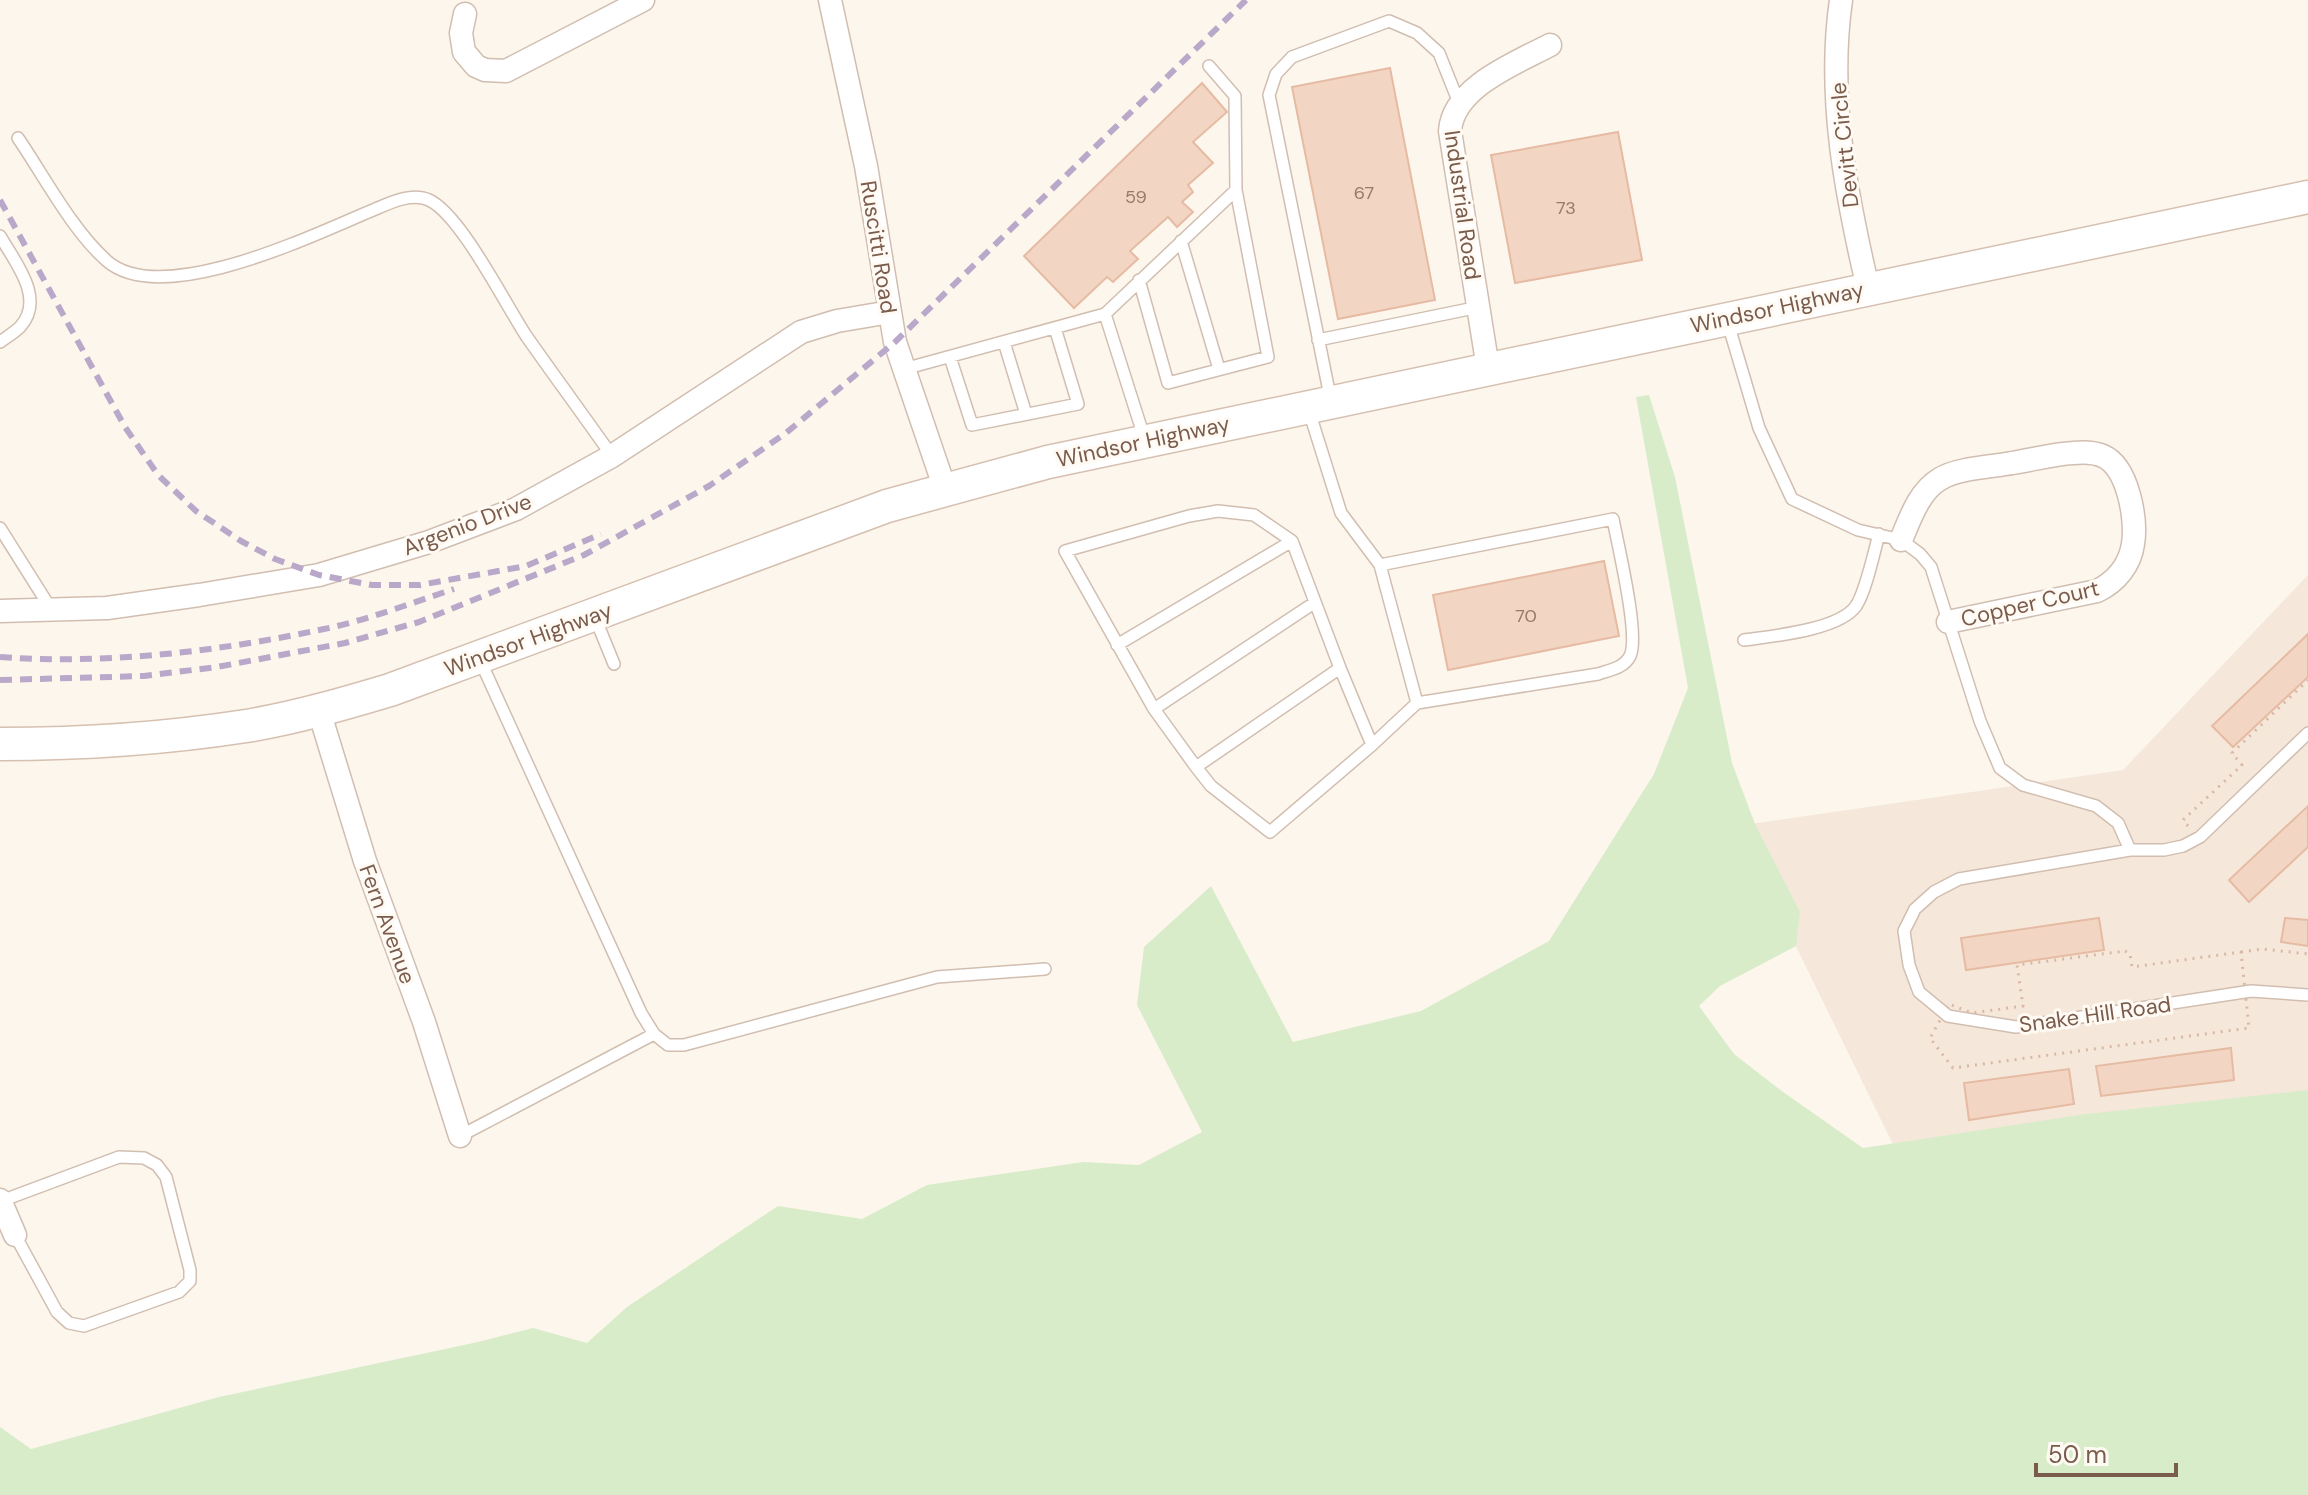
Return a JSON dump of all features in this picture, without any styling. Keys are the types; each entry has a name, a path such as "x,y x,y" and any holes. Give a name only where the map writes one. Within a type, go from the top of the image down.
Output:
{"main road":[{"name":"Windsor Highway","path":"0,744 166,735 247,726 319,711 390,690 887,506 1048,462 2308,197"}],"street":[{"path":"465,14 461,33 464,52 476,66 485,70 506,71 643,0"},
{"name":"Ruscitti Road","path":"830,0 866,166 895,342 945,489"},
{"name":"Devitt Circle","path":"1841,0 1836,75 1841,158 1868,288"},
{"name":"Industrial Road","path":"1488,368 1450,131 1451,118 1459,103 1489,78 1550,45"},
{"name":"Argenio Drive","path":"0,611 107,608 319,575 429,542 516,509 612,456 801,332 837,321 890,312"},
{"name":"Copper Court","path":"1890,537 1927,490 1939,479 1960,472 2089,452 2104,456 2116,464 2125,479 2130,501 2133,545 2121,573 2114,581 2097,591 1948,622"},
{"name":"Fern Avenue","path":"319,711 365,861 424,1022 460,1136"},
{"path":"0,1201 15,1235"}],"lane":[{"path":"1417,703 1380,565 1341,513 1319,404 1318,340 1269,95 1276,74 1292,57 1389,21 1417,33 1439,53 1459,103"},
{"path":"1139,280 1168,383 1268,357 1236,190 1235,96 1209,66"},
{"path":"18,138 81,232 108,262 140,275 186,275 222,267 281,249 400,199 423,198 432,201 452,217 527,336 612,456"},
{"path":"904,369 1105,314 1236,190"},
{"path":"0,236 30,289 31,305 19,328 0,342"},
{"path":"1181,241 1219,369"},
{"path":"1318,340 1479,307"},
{"path":"1105,314 1145,441"},
{"path":"1726,318 1759,428 1792,499 1858,530 1911,545 1931,567 1980,721 2000,768 2023,785 2096,806 2118,823 2130,850"},
{"path":"950,357 972,425 1078,404 1055,328"},
{"path":"1004,342 1026,414"},
{"path":"1372,745 1292,541 1254,515 1218,511 1189,516 1065,551 1154,709 1196,767 1211,786 1270,832 1372,745 1417,703 1598,674 1623,666 1632,655 1633,632 1613,519 1380,565"},
{"path":"0,528 52,610"},
{"path":"1744,640 1815,629 1845,615 1856,606 1890,537"},
{"path":"1117,645 1292,541"},
{"path":"1154,709 1314,603"},
{"path":"594,615 614,664"},
{"path":"479,657 641,1013 654,1034 668,1045 684,1045 937,977 1045,969"},
{"path":"1196,767 1340,668"},
{"name":"Snake Hill Road","path":"2308,733 2197,839 2183,846 2164,850 2130,850 1959,879 1934,892 1915,909 1904,931 1909,965 1919,992 1948,1016 2016,1027 2251,991 2308,995"},
{"path":"460,1136 654,1034"},
{"path":"0,1201 119,1157 144,1158 157,1165 166,1177 190,1270 190,1281 179,1292 84,1326 69,1323 57,1312 15,1235"}],"path":[{"path":"2197,839 2183,820 2242,765 2232,753 2308,680"},
{"path":"2241,952 2263,949 2308,954"}],"shaded area":[{"path":"2308,575 2308,1102 1908,1175 1737,826 2123,770"}],"green space":[{"path":"1649,395 1675,477 1732,763 1755,824 1800,912 1796,946 1720,986 1699,1006 1734,1054 1863,1148 2086,1114 2308,1090 2308,1495 0,1495 0,1427 31,1449 219,1397 533,1328 587,1343 627,1307 778,1206 862,1219 927,1185 1083,1162 1139,1165 1202,1132 1137,1005 1144,947 1211,886 1293,1042 1421,1011 1549,941 1654,774 1688,688 1636,397"}],"building":[{"path":"1390,68 1435,300 1338,319 1292,87"},
{"path":"1202,83 1227,112 1193,142 1213,163 1188,185 1193,192 1182,202 1193,212 1177,227 1168,217 1130,251 1138,259 1113,282 1107,277 1074,308 1024,256"},
{"path":"1618,132 1642,260 1515,283 1491,155"},
{"path":"1604,561 1619,636 1448,670 1433,595"},
{"path":"2308,634 2308,677 2233,747 2212,726"},
{"path":"2308,806 2308,847 2249,902 2229,880"},
{"path":"2099,918 2104,950 1966,970 1961,938"},
{"path":"2285,918 2308,920 2308,946 2281,942"},
{"path":"2231,1048 2234,1080 2101,1096 2096,1066"},
{"path":"2069,1069 2074,1104 1969,1120 1964,1083"}],"railway":[{"path":"0,680 144,676 217,667 345,643 419,622 584,555 709,486 786,433 895,342 1246,0"},
{"path":"0,200 125,427 158,475 196,511 241,541 275,559 319,575 372,585 420,585 526,566 601,534"},
{"path":"0,657 122,657 245,644 340,625 454,589"}]}
